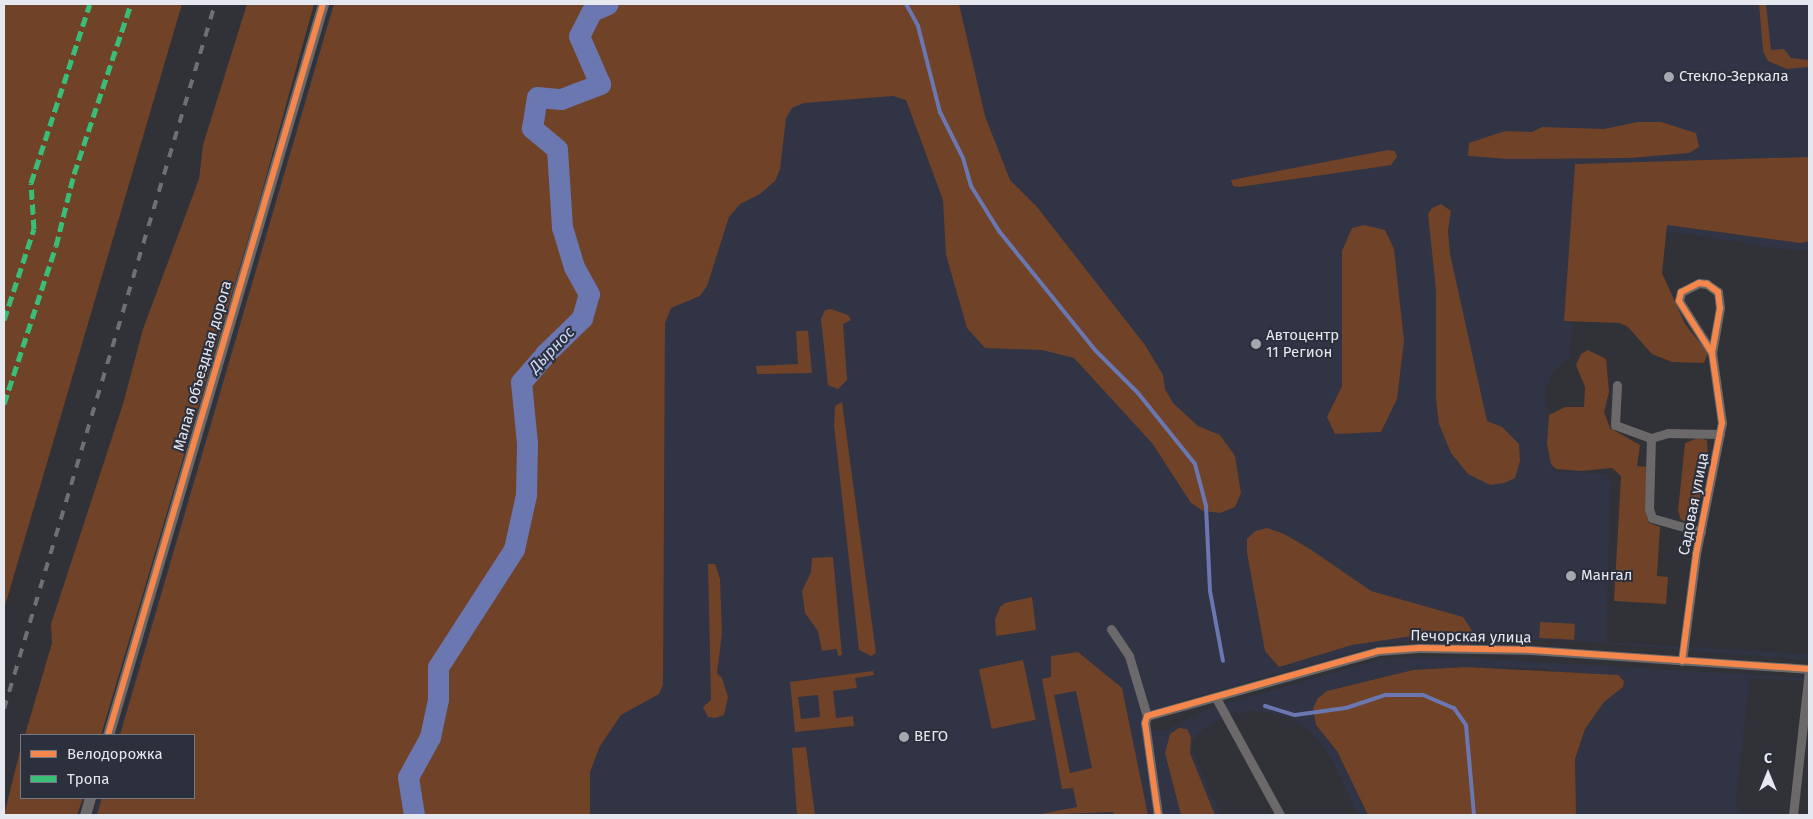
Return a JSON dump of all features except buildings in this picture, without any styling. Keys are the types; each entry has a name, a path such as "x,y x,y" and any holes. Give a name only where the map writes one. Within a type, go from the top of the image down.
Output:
{"street":[{"name":"Малая объездная дорога","path":"108,734 323,4"},
{"name":"Садовая улица","path":"1682,661 1701,532 1722,423 1712,353 1720,308 1718,292 1708,284 1699,283 1681,292 1679,301 1712,353"},
{"path":"1617,385 1615,425 1651,438 1668,433 1720,434"},
{"path":"1651,438 1649,509 1652,518 1701,532"},
{"path":"1111,629 1129,656 1146,719 1158,815"},
{"name":"Печорская улица","path":"1146,719 1394,649 1531,650 1809,669"},
{"path":"1793,815 1809,669"},
{"path":"1216,698 1280,815"},
{"path":"85,815 90,799"}],"shaded area":[{"path":"4,4 182,4 4,609"},
{"path":"247,4 314,4 260,199 101,734 25,734 52,643 51,624 123,404 143,329 199,179 203,145"},
{"path":"332,4 1809,4 1809,250 1795,251 1675,232 1651,236 1573,313 1570,356 1554,371 1545,390 1554,471 1605,474 1611,479 1606,642 1809,654 1809,660 1558,640 1419,640 1377,646 1187,699 1153,716 1150,726 1154,731 1164,731 1205,710 1381,659 1402,657 1457,657 1809,678 1809,681 1754,678 1749,681 1736,803 1740,812 1750,815 1576,815 1575,759 1585,729 1604,702 1623,687 1544,669 1466,667 1413,670 1327,691 1318,698 1316,725 1337,751 1368,815 1358,815 1332,759 1311,731 1286,717 1259,711 1236,712 1203,729 1192,741 1192,751 1221,815 1215,815 1190,753 1191,737 1187,729 1165,753 1181,815 94,815 99,799 195,799 195,734 118,734"},
{"path":"334,4 959,4 985,116 1010,180 1037,207 1145,345 1163,375 1165,389 1173,403 1198,426 1220,435 1235,456 1241,493 1235,507 1220,513 1203,511 1191,503 1152,443 1074,358 1042,350 985,348 967,328 946,255 943,200 906,100 893,96 804,103 792,108 786,118 780,169 775,181 760,194 740,204 729,217 707,286 700,296 671,308 665,323 663,685 659,694 621,715 600,746 590,772 590,815 97,815 102,799 195,799 195,734 120,734"},
{"path":"1759,4 1766,4 1771,50 1784,49 1791,58 1809,60 1809,67 1787,69 1768,61 1763,51"},
{"path":"1638,122 1661,122 1696,133 1699,147 1689,153 1629,158 1509,159 1468,156 1469,143 1505,131 1532,132 1542,127 1604,129"},
{"path":"1388,150 1395,151 1397,157 1391,165 1239,187 1233,186 1231,180"},
{"path":"1809,157 1809,241 1801,243 1667,225 1662,273 1685,324 1708,353 1704,363 1672,362 1652,354 1628,327 1620,323 1564,321 1575,164"},
{"path":"1441,204 1451,211 1448,231 1450,254 1487,421 1502,427 1519,444 1520,461 1515,478 1504,483 1490,485 1468,474 1451,453 1439,424 1436,399 1436,290 1428,214 1432,208"},
{"path":"1364,225 1385,230 1394,249 1404,341 1397,399 1381,432 1335,434 1327,417 1342,386 1342,251 1352,228"},
{"path":"831,309 848,315 851,320 843,324 847,380 838,389 828,385 821,319 825,310"},
{"path":"796,331 808,331 812,373 757,374 756,366 798,364"},
{"path":"1588,350 1606,359 1609,392 1604,412 1610,428 1640,445 1637,466 1647,467 1646,513 1649,523 1660,527 1657,576 1668,577 1666,604 1614,601 1621,476 1612,468 1581,471 1556,469 1551,464 1547,444 1549,415 1565,407 1584,407 1585,387 1576,365 1581,354"},
{"path":"842,402 876,653 871,656 859,650 834,425 835,406"},
{"path":"1698,438 1707,440 1708,457 1697,513 1691,523 1681,520 1678,511 1685,443"},
{"path":"1267,528 1284,534 1310,549 1371,591 1463,617 1475,635 1419,635 1352,645 1279,667 1265,651 1247,553 1247,539 1255,531"},
{"path":"833,557 842,655 838,656 837,649 822,651 818,631 805,613 802,591 811,572 812,558"},
{"path":"708,564 715,564 720,579 722,633 717,673 722,678 728,697 724,715 715,718 708,717 703,707 711,700"},
{"path":"1032,597 1036,630 996,636 995,620 1000,607 1005,603"},
{"path":"1540,622 1575,624 1574,640 1539,638"},
{"path":"1078,652 1122,688 1148,815 1114,815 1113,812 1036,815 1077,807 1073,788 1062,789 1042,679 1051,677 1051,656","holes":["1076,691 1092,768 1070,773 1054,695"]},
{"path":"1023,660 1036,720 992,729 979,669"},
{"path":"1466,667 1618,675 1624,681 1623,687 1604,702 1585,729 1575,759 1576,815 1368,815 1337,751 1316,725 1313,708 1318,698 1327,691 1413,670"},
{"path":"873,671 874,675 855,678 857,688 833,691 836,718 853,716 854,726 795,732 790,682","holes":["818,695 820,717 801,719 798,697"]},
{"path":"1179,728 1187,729 1191,737 1190,753 1215,815 1181,815 1165,753 1170,734"},
{"path":"806,747 815,815 797,815 792,748"},
{"path":"20,751 20,799 83,799 77,815 4,815"}],"waterway":[{"name":"Дырнос","path":"414,815 408,777 430,737 438,699 438,667 514,549 526,495 527,443 521,382 545,354 582,318 589,294 574,267 562,227 557,149 532,128 537,97 561,99 600,84 579,36 592,11 608,4"},
{"path":"906,4 918,26 940,112 963,158 971,186 999,231 1096,351 1138,393 1195,464 1206,506 1210,591 1223,661"},
{"path":"1265,706 1295,715 1346,708 1385,695 1423,695 1454,708 1466,725 1474,815"}],"railway":[{"path":"4,709 215,4"}],"marked path":[{"path":"4,320 34,229 31,183 90,4"},
{"path":"4,404 56,246 74,174 131,4"}],"cycle path":[{"path":"108,734 323,4"},
{"path":"1682,661 1696,554 1722,423 1712,353 1720,308 1718,292 1707,284 1699,283 1681,292 1679,301 1712,353"},
{"path":"1158,815 1145,723 1147,716 1378,651 1419,648 1531,650 1809,669"}],"place":[{"name":"Стекло-Зеркала","path":"1669,77"},
{"name":"Автоцентр 11 Регион","path":"1256,344"},
{"name":"Мангал","path":"1571,576"},
{"name":"ВЕГО","path":"904,737"}]}
